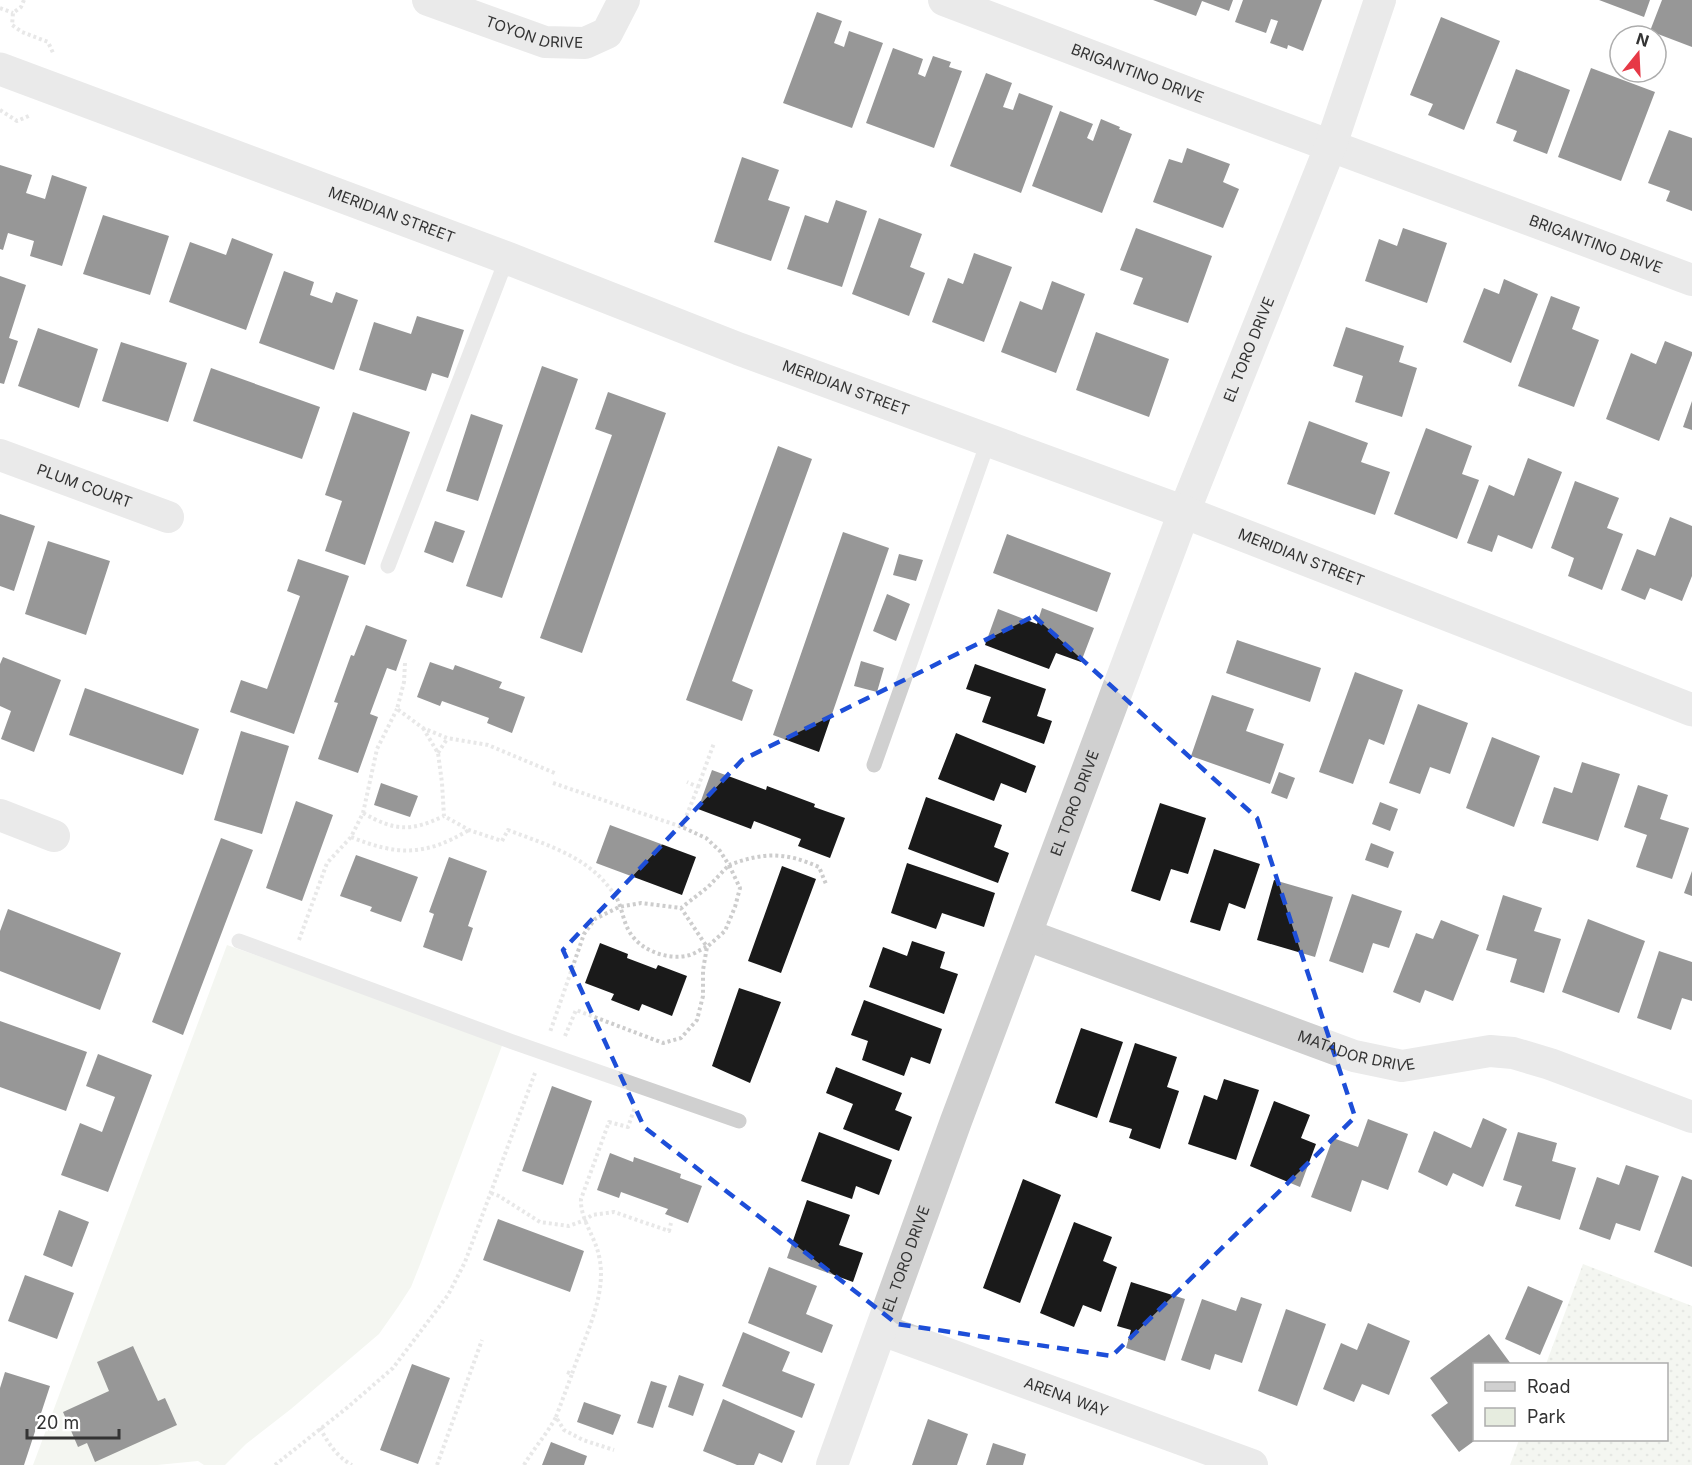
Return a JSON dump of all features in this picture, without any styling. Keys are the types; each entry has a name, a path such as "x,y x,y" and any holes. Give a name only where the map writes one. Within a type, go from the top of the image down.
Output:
{"street":[{"name":"TOYON DRIVE","path":"428,0 545,42 585,43 607,33 624,0"},
{"name":"BRIGANTINO DRIVE","path":"944,0 1692,280"},
{"path":"1331,145 1380,0"},
{"name":"MERIDIAN STREET","path":"0,69 507,258 738,349 1184,512 1692,710"},
{"name":"EL TORO DRIVE","path":"832,1465 854,1398 882,1330 960,1110 1184,512 1331,145"},
{"name":"PLUM COURT","path":"0,455 168,517"},
{"path":"0,815 54,836"},
{"name":"MATADOR DRIVE","path":"1027,935 1354,1056 1402,1066 1490,1051 1513,1053 1550,1064 1692,1117"},
{"name":"ARENA WAY","path":"882,1330 1252,1465"}],"lane":[{"path":"388,566 507,258"},
{"path":"874,765 989,440"},
{"path":"240,941 739,1121"}],"path":[{"path":"24,0 21,7 13,13 12,25 22,32 48,42"},
{"path":"0,8 13,13"},
{"path":"21,38 22,32"},
{"path":"0,110 17,121"},
{"path":"292,959 327,863 351,837 363,813 377,749 397,709 404,682 405,663"},
{"path":"397,709 423,728 447,738 488,745 557,774"},
{"path":"423,728 438,753 444,816"},
{"path":"438,753 447,738"},
{"path":"682,827 714,743"},
{"path":"687,782 698,787"},
{"path":"444,816 469,830 502,841 508,830 549,845 578,859 599,876 617,897 630,933 642,946 669,957 690,955 707,947 724,931 735,907 740,888 720,851 706,838 682,827 553,783"},
{"path":"363,813 383,825 409,828 424,825 444,816"},
{"path":"351,837 373,846 396,851 418,850 450,841 469,830"},
{"path":"275,1465 393,1368 448,1295 465,1262 549,1054 584,934 595,919 620,907 641,903 681,908 708,887 729,865 751,857 775,854 801,859 819,867 826,884"},
{"path":"549,1054 576,1010 663,1043 681,1038 697,1020 703,996 703,970 707,947 681,908"},
{"path":"524,1465 556,1417 569,1373 601,1287 602,1267 599,1252 580,1209 580,1198 609,1122 628,1127 642,1086"},
{"path":"491,1193 540,1222 569,1226 592,1215 614,1212 669,1232 671,1223"},
{"path":"437,1465 482,1340"},
{"path":"556,1417 564,1430 583,1440 614,1450"},
{"path":"320,1428 342,1460 352,1465"}],"highlighted area":[{"path":"1034,616 1257,818 1355,1117 1112,1356 897,1324 644,1127 563,950 742,760"}],"green space":[{"path":"227,945 503,1043 411,1287 379,1334 246,1444 225,1465 204,1465 198,1461 157,1465 33,1465"},
{"path":"1583,1264 1692,1306 1692,1465 1510,1465 1519,1441 1668,1441 1668,1363 1546,1363"}],"building":[{"path":"1153,0 1233,0 1229,11 1202,1 1196,16"},
{"path":"1243,0 1322,0 1303,51 1288,45 1287,49 1270,43 1278,21 1271,19 1266,33 1235,22"},
{"path":"1599,0 1650,0 1644,17"},
{"path":"1662,0 1692,0 1692,47 1668,38 1668,24 1653,24"},
{"path":"817,12 842,21 834,43 844,47 849,31 883,43 852,128 783,103"},
{"path":"1441,17 1500,41 1464,130 1428,115 1433,104 1410,95"},
{"path":"893,48 923,59 918,74 925,77 933,56 951,62 949,67 962,71 934,148 866,123"},
{"path":"1591,68 1608,74 1608,84 1634,84 1655,92 1621,181 1558,157"},
{"path":"1516,69 1570,90 1547,154 1513,141 1517,131 1496,123"},
{"path":"986,73 1012,83 1003,107 1013,110 1019,93 1053,106 1021,193 950,166"},
{"path":"1060,111 1093,124 1087,138 1093,141 1101,119 1132,134 1102,213 1032,186"},
{"path":"1669,130 1692,138 1692,211 1666,201 1670,191 1648,183"},
{"path":"1187,148 1230,164 1223,182 1239,189 1223,228 1153,202 1169,159 1182,163"},
{"path":"742,157 779,170 768,200 790,207 771,261 714,242"},
{"path":"0,165 32,175 26,193 45,199 52,175 87,187 62,266 30,256 34,241 8,233 3,250 0,249"},
{"path":"836,200 867,211 842,287 787,269 805,215 828,223"},
{"path":"103,215 169,236 150,295 83,274"},
{"path":"879,218 922,234 910,267 925,273 909,316 852,294"},
{"path":"1136,228 1212,256 1188,323 1133,304 1143,278 1120,270"},
{"path":"1403,228 1447,243 1427,303 1365,281 1379,239 1397,246"},
{"path":"232,238 273,254 246,330 169,302 190,242 226,255"},
{"path":"974,253 1012,267 984,342 932,322 948,278 963,284"},
{"path":"284,271 314,282 310,295 332,303 336,292 358,300 334,370 259,343"},
{"path":"0,276 26,285 9,338 18,341 4,384 0,383"},
{"path":"1504,279 1538,294 1511,363 1463,342 1484,288 1499,294"},
{"path":"1052,281 1085,294 1056,373 1001,352 1020,301 1042,310"},
{"path":"1551,296 1580,307 1572,329 1599,340 1574,407 1518,386"},
{"path":"417,316 464,330 448,378 432,373 426,391 359,370 374,322 411,334"},
{"path":"1346,327 1404,346 1399,362 1417,368 1402,417 1355,402 1363,376 1333,366"},
{"path":"38,328 98,349 79,408 18,386"},
{"path":"1096,332 1169,359 1149,417 1076,390"},
{"path":"1665,341 1692,352 1692,355 1659,441 1606,419 1631,353 1656,364"},
{"path":"121,342 187,363 168,422 102,401"},
{"path":"542,366 578,379 502,598 466,586"},
{"path":"211,368 320,407 302,459 193,421"},
{"path":"608,392 666,413 582,653 540,638 612,435 595,429"},
{"path":"1692,401 1692,430 1683,427"},
{"path":"353,412 410,432 365,565 325,551 342,501 325,495"},
{"path":"471,414 503,425 478,501 446,491"},
{"path":"1309,421 1368,443 1361,462 1390,472 1375,515 1287,484"},
{"path":"1426,428 1472,446 1462,474 1479,480 1457,539 1394,514"},
{"path":"778,446 812,459 732,681 753,690 742,721 686,700"},
{"path":"1528,458 1562,472 1532,549 1498,535 1492,552 1467,543 1489,485 1514,496"},
{"path":"1575,481 1619,498 1607,528 1623,534 1602,590 1568,576 1574,558 1551,548"},
{"path":"0,514 35,526 14,591 0,586"},
{"path":"1670,517 1692,526 1692,576 1682,601 1650,588 1645,600 1621,590 1637,549 1655,556"},
{"path":"435,521 465,531 453,563 424,552"},
{"path":"843,532 889,548 819,752 773,735"},
{"path":"1007,534 1111,573 1097,612 993,573"},
{"path":"48,541 110,561 86,635 25,614"},
{"path":"899,554 923,560 916,581 893,575"},
{"path":"298,559 349,576 294,734 230,712 241,680 267,689 300,596 287,591"},
{"path":"887,594 910,604 896,641 873,631"},
{"path":"1042,608 1094,628 1081,662 1056,653 1049,669 985,645 998,609 1037,624"},
{"path":"366,625 407,640 396,671 387,668 370,714 378,717 358,773 318,759 338,703 334,702 351,655 354,656"},
{"path":"1237,640 1321,668 1310,702 1226,673"},
{"path":"3,657 61,680 34,752 1,739 11,711 0,706 0,664"},
{"path":"861,661 884,668 877,692 854,686"},
{"path":"430,662 453,670 455,665 502,682 499,688 525,697 512,733 487,723 489,718 442,701 440,706 417,697"},
{"path":"975,664 1046,689 1037,716 1052,721 1044,744 982,722 991,697 966,689"},
{"path":"1355,672 1403,690 1384,745 1369,739 1353,784 1319,772"},
{"path":"85,688 199,729 183,775 69,735"},
{"path":"1212,695 1254,709 1246,731 1284,744 1270,784 1191,756"},
{"path":"1418,704 1468,723 1450,774 1430,767 1420,794 1389,783"},
{"path":"241,731 289,746 262,834 214,820"},
{"path":"956,733 1036,766 1026,793 1001,783 994,801 938,779"},
{"path":"1492,737 1540,756 1514,827 1466,808"},
{"path":"1582,762 1620,774 1598,841 1542,823 1554,787 1572,793"},
{"path":"712,770 766,790 767,786 845,818 830,858 798,846 801,839 754,821 751,829 698,809"},
{"path":"1279,772 1295,778 1287,799 1271,793"},
{"path":"381,783 418,796 410,817 374,805"},
{"path":"1638,785 1668,795 1660,819 1689,828 1672,879 1636,867 1647,835 1624,827"},
{"path":"926,797 1002,825 994,847 1009,853 998,883 908,849"},
{"path":"296,801 333,815 302,901 266,888"},
{"path":"1380,802 1398,809 1390,831 1372,824"},
{"path":"1160,803 1206,818 1188,874 1171,869 1160,901 1131,891"},
{"path":"610,825 696,857 682,895 596,863"},
{"path":"221,838 253,850 183,1035 152,1022"},
{"path":"1371,843 1394,852 1388,868 1365,860"},
{"path":"1214,849 1260,864 1245,909 1229,903 1220,931 1190,922"},
{"path":"356,855 418,877 401,922 370,911 372,907 340,896"},
{"path":"449,857 487,871 468,926 473,928 462,961 423,947 434,914 429,912"},
{"path":"907,863 995,893 984,927 942,913 936,929 891,913"},
{"path":"782,866 816,879 781,973 748,961"},
{"path":"1692,871 1692,896 1684,893"},
{"path":"1274,880 1333,897 1315,957 1257,940"},
{"path":"1352,894 1402,911 1389,948 1373,943 1363,973 1329,961"},
{"path":"1503,895 1542,908 1534,931 1561,939 1544,993 1510,982 1517,959 1486,950"},
{"path":"8,909 121,953 100,1010 0,971 0,931"},
{"path":"1588,919 1645,941 1619,1013 1562,992"},
{"path":"1441,920 1479,935 1453,1001 1425,990 1420,1003 1393,992 1416,933 1433,939"},
{"path":"912,941 945,952 940,968 958,974 944,1014 869,987 883,947 907,956"},
{"path":"600,943 628,954 627,958 656,969 658,965 687,976 672,1016 642,1004 639,1011 611,1000 614,994 585,983"},
{"path":"1659,951 1692,962 1692,1001 1682,998 1671,1030 1637,1018"},
{"path":"739,988 781,1002 750,1083 712,1066"},
{"path":"864,1000 942,1029 930,1064 911,1057 904,1076 862,1060 868,1041 851,1035"},
{"path":"0,1021 87,1052 66,1111 0,1087"},
{"path":"1081,1028 1123,1042 1097,1118 1055,1103"},
{"path":"1135,1043 1177,1057 1167,1087 1179,1091 1160,1149 1129,1138 1132,1129 1109,1122"},
{"path":"98,1054 152,1075 108,1192 61,1175 80,1123 102,1132 115,1097 86,1086"},
{"path":"836,1067 902,1093 895,1110 912,1117 899,1151 843,1129 853,1104 826,1093"},
{"path":"1224,1079 1259,1090 1236,1160 1188,1144 1204,1095 1217,1100"},
{"path":"552,1086 592,1101 563,1185 522,1171"},
{"path":"1274,1101 1310,1115 1301,1138 1316,1144 1300,1187 1250,1166"},
{"path":"1483,1118 1507,1129 1483,1187 1453,1173 1447,1186 1418,1172 1434,1131 1471,1148"},
{"path":"1368,1119 1408,1134 1388,1190 1362,1180 1351,1212 1311,1197 1333,1138 1358,1147"},
{"path":"819,1132 892,1160 879,1195 856,1186 852,1199 801,1181"},
{"path":"1518,1132 1557,1143 1552,1161 1576,1168 1560,1220 1515,1206 1522,1186 1503,1180"},
{"path":"610,1153 633,1162 634,1157 681,1174 680,1178 702,1186 688,1223 665,1214 668,1209 621,1192 619,1198 597,1190"},
{"path":"1626,1165 1659,1176 1640,1231 1616,1223 1610,1240 1579,1229 1597,1177 1619,1185"},
{"path":"1682,1176 1692,1180 1692,1267 1654,1252"},
{"path":"1023,1179 1061,1195 1020,1303 983,1288"},
{"path":"807,1200 850,1215 839,1245 863,1253 853,1282 787,1258"},
{"path":"59,1210 89,1222 72,1267 43,1255"},
{"path":"498,1219 584,1251 570,1292 483,1260"},
{"path":"1074,1222 1112,1237 1103,1261 1117,1267 1101,1312 1083,1305 1074,1327 1040,1313"},
{"path":"769,1267 817,1286 806,1314 833,1325 822,1353 748,1323"},
{"path":"25,1275 74,1293 57,1339 8,1321"},
{"path":"1131,1282 1185,1299 1165,1361 1126,1348 1131,1330 1117,1326"},
{"path":"1528,1286 1563,1301 1540,1355 1505,1339"},
{"path":"1241,1297 1262,1304 1242,1363 1215,1354 1210,1370 1181,1360 1202,1299 1236,1311"},
{"path":"1286,1309 1326,1324 1297,1406 1258,1391"},
{"path":"1368,1323 1410,1341 1389,1395 1362,1384 1354,1402 1323,1389 1341,1343 1357,1350"},
{"path":"743,1332 790,1352 782,1371 815,1384 802,1418 722,1386"},
{"path":"1489,1334 1510,1363 1473,1363 1474,1441 1459,1452 1431,1415 1448,1403 1430,1378"},
{"path":"133,1346 158,1401 165,1398 177,1425 95,1462 87,1443 78,1447 63,1412 109,1391 97,1362"},
{"path":"412,1364 450,1378 418,1464 380,1450"},
{"path":"5,1372 50,1386 24,1465 0,1465 0,1388"},
{"path":"679,1375 704,1384 693,1416 668,1407"},
{"path":"651,1381 667,1386 653,1428 637,1423"},
{"path":"723,1399 795,1431 782,1463 759,1453 754,1465 737,1465 703,1451"},
{"path":"584,1402 621,1415 613,1435 577,1422"},
{"path":"928,1419 968,1434 957,1465 912,1465"},
{"path":"551,1442 587,1456 584,1465 542,1465"},
{"path":"993,1443 1026,1454 1023,1465 986,1465"}]}
